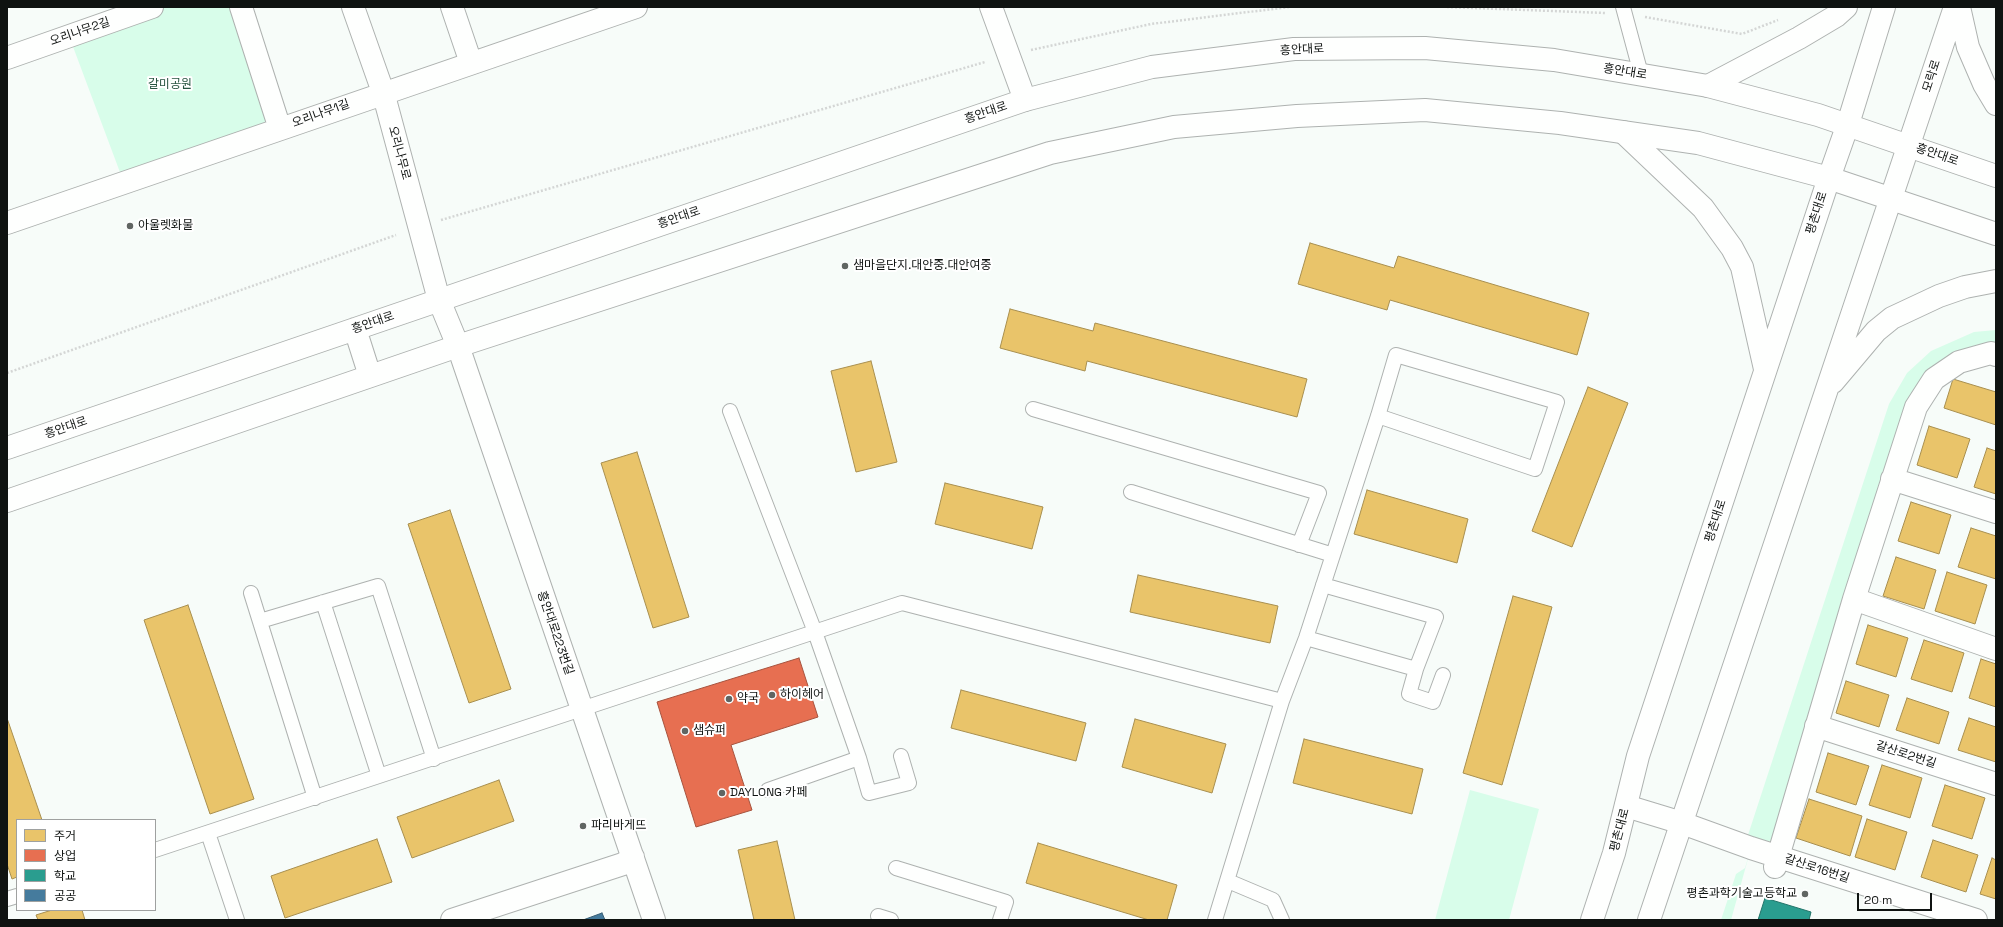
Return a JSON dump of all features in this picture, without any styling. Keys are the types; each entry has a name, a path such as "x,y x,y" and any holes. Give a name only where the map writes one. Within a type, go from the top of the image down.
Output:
{"street":[{"name":"오리나무2길","path":"7,58 152,7"},
{"path":"241,7 280,129"},
{"name":"오리나무로","path":"353,7 383,92 439,300"},
{"path":"452,7 472,63"},
{"name":"오리나무1길","path":"7,223 383,92 636,7"},
{"path":"991,7 1025,100"},
{"path":"1708,86 1799,38 1836,16 1846,7"},
{"path":"1848,124 1884,7"},
{"name":"모락로","path":"1910,145 1955,7"},
{"path":"1959,7 1968,47 1984,84 1996,104"},
{"name":"흥안대로","path":"7,448 1025,100 1152,67 1294,49 1425,48 1554,60 1708,86 1848,124 1996,176"},
{"path":"7,501 458,346 1050,153 1174,127 1297,116 1425,110 1560,123 1698,143 1828,178 1996,234"},
{"name":"평촌대로","path":"1592,920 1614,853 1638,756 1828,178 1848,124"},
{"path":"1623,132 1703,208 1732,248 1742,267 1765,369"},
{"path":"1649,920 1825,393 1910,145"},
{"path":"1825,393 1876,331 1892,318 1939,296 1965,287 1996,281"},
{"name":"흥안대로223번길","path":"439,300 458,346 654,920"},
{"path":"355,329 370,376"},
{"path":"1776,862 1854,599 1916,407 1934,379 1959,362 1991,353 1996,354"},
{"path":"1892,479 1996,512"},
{"path":"1854,599 1996,649"},
{"name":"갈산로2번길","path":"1816,726 1996,784"},
{"name":"갈산로16번길","path":"1626,806 1682,823 1776,862 1976,920"},
{"path":"452,920 623,864 633,857"}],"lane":[{"path":"1623,7 1641,74"},
{"path":"1215,920 1282,702 1306,638 1378,416 1396,355 1557,402 1535,469 1378,416"},
{"path":"1033,408 1319,493 1299,545"},
{"path":"730,411 815,632 859,758 869,793 909,783 901,756"},
{"path":"1131,492 1333,555"},
{"path":"1323,585 1436,617 1416,669 1409,694 1433,702 1443,675"},
{"path":"260,621 378,586 434,759"},
{"path":"251,593 315,798"},
{"path":"324,602 379,776"},
{"path":"156,850 902,603 1282,702"},
{"path":"1306,638 1416,669"},
{"path":"768,790 859,758"},
{"path":"208,833 237,920"},
{"path":"896,868 1006,902 1000,920"},
{"path":"1228,881 1273,900 1282,920"}],"path":[{"path":"7,373 419,227 1009,55 1151,24 1288,7"}],"green space":[{"name":"갈미공원","path":"152,7 241,7 280,129 124,183 69,36"},
{"path":"1996,330 1996,349 1931,373 1774,847 1747,838 1889,404 1907,373 1931,351 1974,332"},
{"path":"1470,790 1539,809 1509,920 1435,920"},
{"path":"1751,848 1731,920 1721,920 1736,874 1745,868"}],"building: 주거":[{"path":"1310,243 1394,268 1398,256 1589,313 1577,355 1390,300 1387,310 1298,284"},
{"path":"1010,309 1093,331 1095,323 1307,379 1297,417 1087,361 1085,371 1000,348"},
{"path":"871,361 897,462 856,472 831,371"},
{"path":"1953,379 1996,392 1996,425 1944,408"},
{"path":"1588,387 1628,403 1572,547 1532,531"},
{"path":"1929,426 1970,439 1957,478 1917,465"},
{"path":"1987,448 1996,451 1996,494 1974,487"},
{"path":"637,452 689,617 653,628 601,463"},
{"path":"945,483 1043,507 1032,549 935,524"},
{"path":"1367,490 1468,519 1457,563 1354,534"},
{"path":"1911,502 1951,515 1939,554 1898,541"},
{"path":"450,510 511,689 469,703 408,524"},
{"path":"1971,528 1996,536 1996,579 1958,567"},
{"path":"1896,557 1936,570 1924,609 1883,596"},
{"path":"1947,572 1987,585 1975,624 1935,611"},
{"path":"1138,575 1278,606 1270,643 1130,612"},
{"path":"1513,596 1552,607 1502,785 1463,773"},
{"path":"188,605 254,799 210,814 144,620"},
{"path":"1868,625 1908,638 1896,677 1856,664"},
{"path":"1924,640 1964,653 1952,692 1911,679"},
{"path":"1981,659 1996,664 1996,707 1969,698"},
{"path":"1846,681 1889,695 1879,727 1836,713"},
{"path":"961,690 1086,723 1076,761 951,728"},
{"path":"1907,698 1949,712 1939,744 1896,730"},
{"path":"7,718 42,819 16,819 16,877 12,879 7,864"},
{"path":"1969,718 1996,727 1996,762 1958,750"},
{"path":"1135,719 1226,744 1212,793 1122,767"},
{"path":"1304,739 1423,769 1412,814 1293,783"},
{"path":"1828,753 1869,766 1856,805 1816,792"},
{"path":"1882,765 1922,778 1910,818 1869,805"},
{"path":"499,780 514,821 412,858 397,817"},
{"path":"1945,785 1985,798 1972,839 1932,826"},
{"path":"1809,799 1862,816 1850,856 1796,838"},
{"path":"1867,819 1907,832 1895,870 1855,857"},
{"path":"377,839 392,882 285,918 271,876"},
{"path":"1933,840 1978,855 1966,892 1921,877"},
{"path":"777,841 795,920 754,920 738,850"},
{"path":"1038,843 1177,885 1167,920 1149,920 1026,883"},
{"path":"1992,858 1996,860 1996,899 1980,894"},
{"path":"49,911 82,911 85,920 38,920 36,915"}],"building: 상업":[{"path":"799,658 818,717 731,745 752,810 696,827 657,702"}],"building: 학교":[{"path":"1765,898 1811,912 1809,920 1758,920"}],"building: 공공":[{"path":"602,913 605,920 583,920"}],"place":[{"name":"아울렛화물","path":"130,226"},
{"name":"샘마을단지.대안중.대안여중","path":"845,266"},
{"name":"하이헤어","path":"772,695"},
{"name":"약국","path":"729,699"},
{"name":"샘슈퍼","path":"685,731"},
{"name":"DAYLONG 카페","path":"722,793"},
{"name":"파리바게뜨","path":"583,826"},
{"name":"평촌과학기술고등학교","path":"1805,894"}]}
